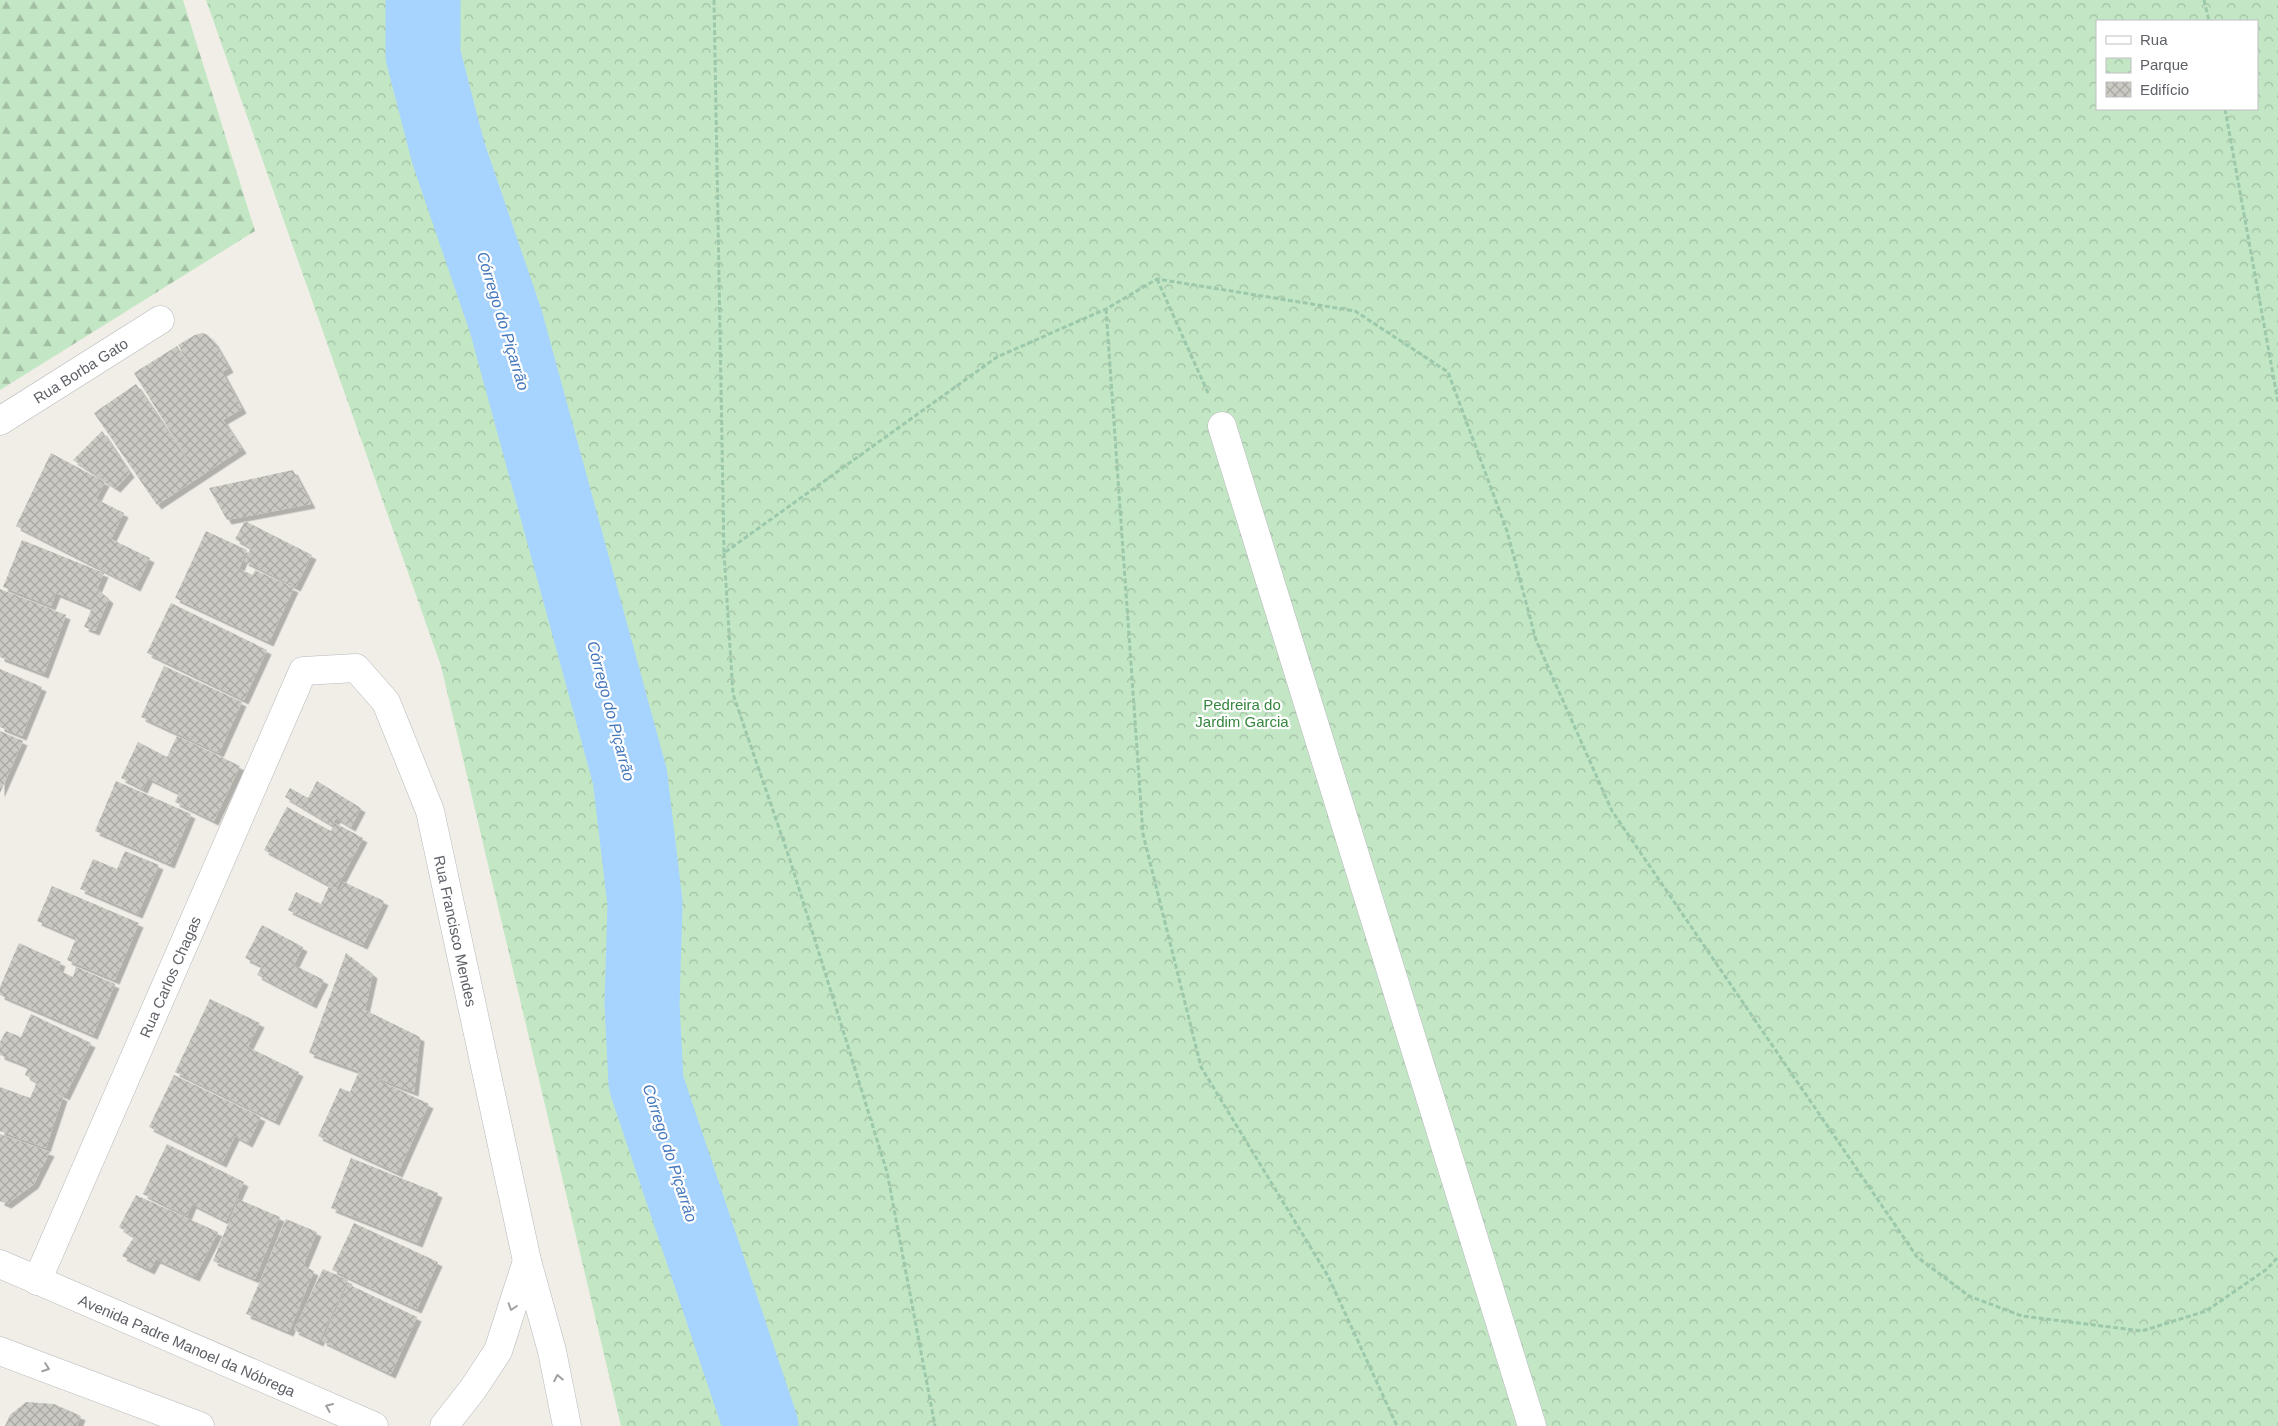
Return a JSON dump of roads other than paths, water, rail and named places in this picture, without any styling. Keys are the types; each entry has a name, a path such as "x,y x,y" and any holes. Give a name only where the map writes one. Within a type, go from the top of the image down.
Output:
{"street":[{"name":"Rua Borba Gato","path":"0,421 160,320"},
{"path":"1222,426 1532,1426"},
{"name":"Rua Francisco Mendes","path":"303,671 356,668 386,702 430,811 527,1261 552,1351 567,1426"},
{"name":"Rua Carlos Chagas","path":"37,1281 303,671"},
{"path":"444,1426 473,1389 498,1351 527,1261"},
{"name":"Avenida Padre Manoel da Nóbrega","path":"0,1264 374,1426"},
{"path":"1,1353 200,1426"}],"waterway":[{"name":"Córrego do Piçarrão","path":"423,0 423,55 448,152 506,322 630,777 645,903 642,1004 646,1083 761,1426"}],"park label":[{"name":"Pedreira do Jardim Garcia","path":"1242,712"}]}
